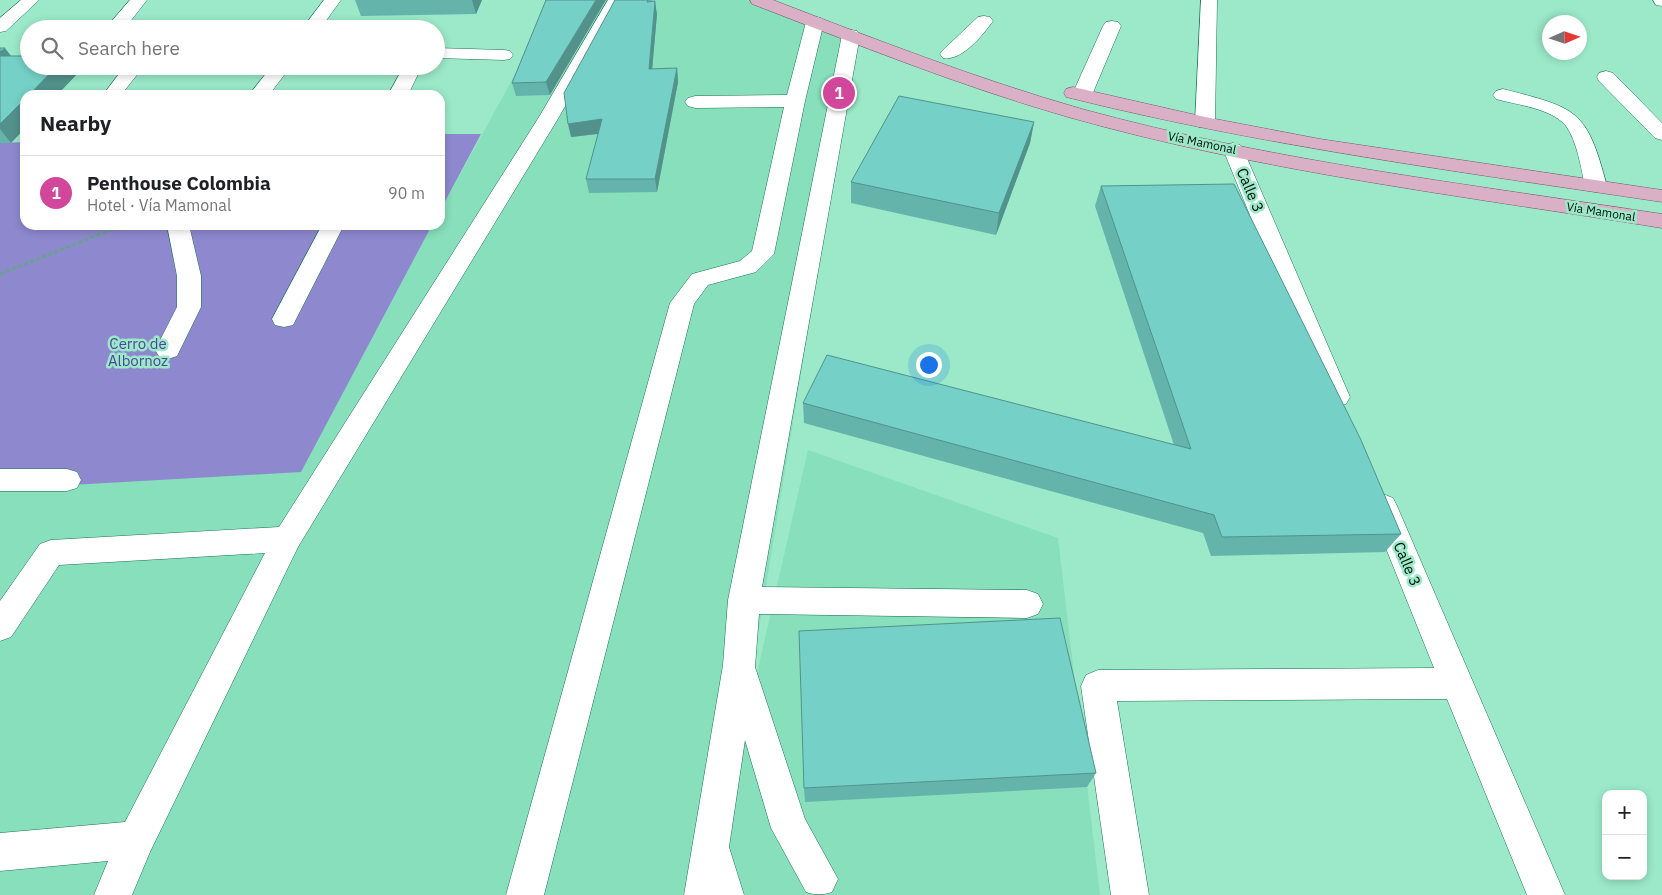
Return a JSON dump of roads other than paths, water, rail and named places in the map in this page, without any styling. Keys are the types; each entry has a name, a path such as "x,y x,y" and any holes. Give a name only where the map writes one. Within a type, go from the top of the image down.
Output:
{"main road":[{"name":"Vía Mamonal","path":"758,0 955,75 1121,125 1300,163 1662,221"},
{"path":"806,0 948,54 1026,78"},
{"name":"Vía Mamonal","path":"1054,87 1205,123 1320,145 1662,196"}],"street":[{"path":"0,27 31,0"},
{"path":"122,20 139,0"},
{"path":"318,20 333,0"},
{"path":"113,895 136,840 287,539 549,117 616,0"},
{"path":"1205,123 1209,0"},
{"path":"948,54 963,43 984,21"},
{"path":"525,895 682,303 700,279 748,267 763,254 795,101 815,22"},
{"path":"1082,95 1112,26"},
{"path":"703,895 739,665 744,600 777,435 851,35"},
{"path":"445,53 504,55"},
{"path":"115,90 128,75"},
{"path":"263,90 275,75"},
{"path":"401,90 408,75"},
{"path":"1606,77 1662,134"},
{"path":"1503,95 1552,109 1573,122 1590,164 1596,186"},
{"path":"695,102 795,101"},
{"name":"Calle 3","path":"1232,149 1349,425"},
{"path":"168,350 189,308 189,276 179,230"},
{"path":"284,319 331,230"},
{"path":"0,480 68,480"},
{"name":"Calle 3","path":"1372,480 1546,895"},
{"path":"0,627 51,553 287,539"},
{"path":"744,600 1027,604"},
{"path":"739,665 789,828 819,879"},
{"path":"1130,895 1098,686 1457,683"},
{"path":"0,852 136,840"},
{"path":"711,847 725,895"}],"place":[{"name":"Penthouse Colombia","path":"839,93"}],"park label":[{"name":"Cerro de Albornoz","path":"138,352"}]}
